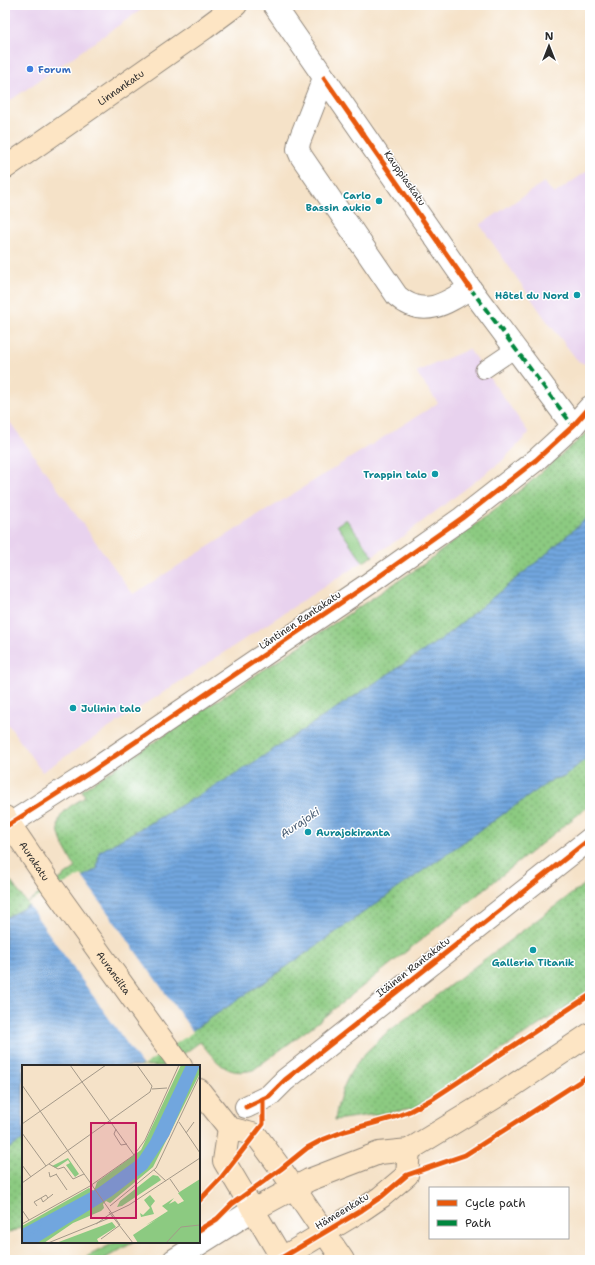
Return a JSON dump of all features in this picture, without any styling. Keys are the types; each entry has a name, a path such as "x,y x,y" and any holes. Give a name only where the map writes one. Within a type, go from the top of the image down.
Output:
{"main road":[{"name":"Linnankatu","path":"5,168 236,5"},
{"name":"Aurakatu","path":"7,822 51,885"},
{"name":"Auransilta","path":"51,885 178,1063"},
{"path":"253,1210 309,1180 379,1153 409,1150 499,1095 590,1034"},
{"path":"200,1091 229,1128 256,1135 343,1260"},
{"path":"229,1128 224,1161 245,1194 281,1259"},
{"name":"Hämeenkatu","path":"281,1259 362,1210 381,1197 407,1175 409,1150"}],"street":[{"name":"Kauppiaskatu","path":"274,5 470,288 573,426"},
{"path":"324,78 299,142 298,149 300,156 397,296 409,305 432,307 441,306 470,288"},
{"name":"Läntinen Rantakatu","path":"7,822 94,770 391,569 468,514 536,460 573,426 590,407"},
{"name":"Itäinen Rantakatu","path":"246,1107 269,1096 285,1080 590,839"},
{"path":"174,1260 253,1210"}],"lane":[{"path":"484,370 515,349"}],"shaded area":[{"name":"Forum","path":"5,5 148,5 5,104"},
{"path":"590,169 590,365 587,365 578,361 544,317 480,225 544,182 554,194"},
{"path":"469,349 529,433 501,462 407,534 42,772 5,720 5,415 133,594 438,403 416,372"}],"green space":[{"name":"Aurajokiranta","path":"590,430 590,805 314,1025 253,1070 243,1072 235,1071 222,1066 200,1042 168,1065 22,1065 22,1227 5,1234 5,874 27,903 75,868 64,847 58,824 61,816 66,810 85,797 82,790 424,564 528,484"},
{"path":"346,519 373,556 363,562 337,525"},
{"path":"590,880 590,991 413,1109 335,1120 338,1103 352,1070 364,1054 384,1035"},
{"path":"114,1243 132,1243 102,1260 80,1260"}],"water":[{"name":"Aurajokiranta","path":"590,515 590,755 564,777 553,779 272,977 140,1065 22,1065 22,1141 5,1151 5,918 97,869 99,852 236,774 440,640 544,556"}],"pier":[{"path":"81,875 193,1032 142,1065 27,903"}],"marked path":[{"path":"470,288 573,426"}],"cycle path":[{"path":"324,78 470,288"},
{"path":"5,827 94,770 367,585 462,518 536,460 573,426 590,407"},
{"path":"246,1107 269,1096 285,1080 590,839"},
{"path":"200,1229 217,1219 232,1204 281,1169 307,1148 345,1131 392,1118 410,1111 434,1098 590,995"},
{"path":"278,1260 362,1210 381,1197 407,1175 465,1155 590,1075"},
{"path":"200,1200 221,1178 263,1124 263,1099"}],"place":[{"name":"Forum","path":"30,69"},
{"name":"Carlo Bassin aukio","path":"379,201"},
{"name":"Hôtel du Nord","path":"577,295"},
{"name":"Trappin talo","path":"435,474"},
{"name":"Julinin talo","path":"73,708"},
{"name":"Aurajokiranta","path":"308,832"},
{"name":"Galleria Titanik","path":"533,950"}],"water label":[{"name":"Aurajoki","path":"300,823"}]}
